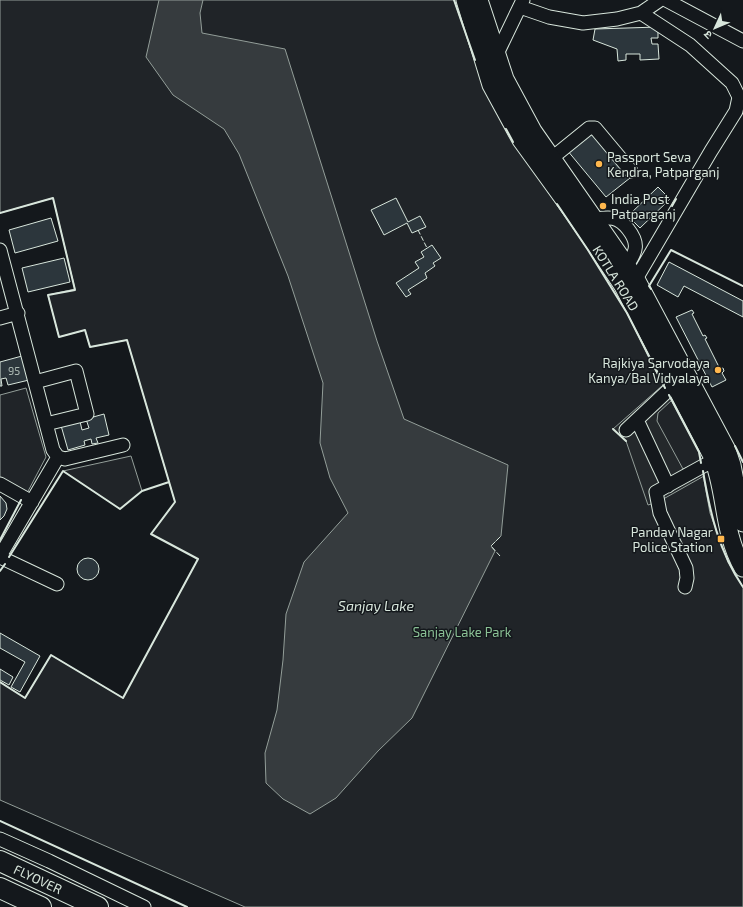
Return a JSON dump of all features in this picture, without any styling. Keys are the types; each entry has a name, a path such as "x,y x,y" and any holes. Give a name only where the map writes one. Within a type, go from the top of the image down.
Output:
{"highway":[{"name":"FLYOVER","path":"0,861 98,907"},
{"path":"0,888 41,907"}],"main road":[{"name":"KOTLA ROAD","path":"465,0 492,85 522,140 623,286 714,460 719,476 729,536 743,568"},
{"name":"KOTLA ROAD","path":"479,0 505,79 533,131 636,279 727,450 732,465 743,523"}],"street":[{"path":"488,74 521,4 549,17 583,23 617,19 641,13 660,0"},
{"path":"666,0 743,41"},
{"path":"636,279 736,111 739,97 732,83 690,45 641,13"},
{"path":"552,158 589,128 595,128 631,171"},
{"path":"0,250 18,313 53,450 58,457 65,459 123,445"},
{"path":"0,318 18,313"},
{"path":"35,382 76,371 78,378 87,414 46,424"},
{"path":"626,430 675,384"},
{"path":"636,420 668,486"},
{"path":"57,584 0,557 58,457"},
{"path":"685,586 687,578 686,568 660,513 656,492 714,460"},
{"path":"0,484 32,502"},
{"path":"0,839 50,861 144,907"}],"green space":[{"name":"Sanjay Lake Park","path":"0,0 454,0 480,76 510,137 588,250 627,313 653,366 699,452 710,513 728,562 743,587 743,907 245,907 0,800 0,682 25,698 51,655 123,698 198,559 151,534 175,502 127,340 90,347 85,330 59,337 48,295 75,289 53,198 0,213"},
{"path":"26,388 46,457 26,495 0,480 0,395"},
{"path":"131,456 142,491 120,509 63,471"}],"shaded area":[{"path":"663,385 672,400 658,413 657,421 683,469 701,462 704,476 658,502 648,505 626,441 613,429"}],"water":[{"name":"Sanjay Lake","path":"159,0 203,0 200,13 202,33 285,49 377,341 404,419 508,465 501,536 491,546 495,551 412,718 378,751 336,798 310,814 283,799 266,783 265,753 277,710 283,660 286,614 304,562 348,513 330,478 320,443 323,383 288,276 239,154 224,129 173,95 146,57"}],"building":[{"path":"658,27 658,38 651,38 652,44 658,44 659,59 640,60 640,54 626,54 626,60 618,61 617,49 593,40 595,29"},
{"name":"Passport Seva Kendra, Patparganj","path":"592,130 630,178 606,197 567,150"},
{"path":"658,187 670,199 640,228 628,216"},
{"path":"396,198 408,222 420,216 426,227 412,233 407,223 384,235 371,210"},
{"path":"51,218 58,241 15,253 9,230"},
{"path":"432,245 441,258 433,263 435,266 425,273 427,278 408,290 411,294 406,297 396,283 419,268 415,262 424,257 421,252"},
{"path":"64,258 70,282 28,292 22,268"},
{"path":"669,262 743,301 743,317 684,286 678,297 657,285"},
{"path":"692,310 694,313 692,314 703,336 705,335 707,338 705,339 720,369 723,368 724,371 722,373 726,380 712,387 676,317"},
{"path":"22,356 29,380 8,385 6,378 1,379 2,386 0,386 0,362"},
{"path":"104,414 109,435 96,438 98,443 92,444 91,439 84,441 85,445 68,450 60,422 79,417 82,430 89,428 86,419"},
{"path":"0,496 6,503 7,509 4,516 0,520"},
{"path":"88,558 96,561 99,569 96,577 88,580 80,577 77,569 80,561"},
{"path":"0,633 40,656 20,692 11,687 25,662 0,648"},
{"path":"0,669 13,677 9,685 0,680"}],"fence":[{"path":"418,230 427,248"},
{"path":"500,556 491,546 501,536"}],"wall":[{"path":"454,0 475,60"},
{"path":"506,129 513,142"},
{"path":"0,213 53,198 75,290 48,295 59,337 85,330 90,347 127,340 175,502 151,534 198,559 123,698 51,655 25,698 0,682"},
{"path":"672,206 676,199"},
{"path":"557,204 588,250 627,313 665,388"},
{"path":"651,289 649,286 671,250 743,286"},
{"path":"669,395 699,452 701,463"},
{"path":"613,429 626,441"},
{"path":"735,446 743,462"},
{"path":"9,557 63,471 120,509 142,491 169,482"},
{"path":"703,471 712,517 717,532 728,560 743,587"},
{"path":"0,540 21,500"},
{"path":"0,571 5,564"},
{"path":"0,821 187,907"}],"place":[{"name":"Passport Seva Kendra, Patparganj","path":"599,164"},
{"name":"India Post Patparganj","path":"603,206"},
{"name":"Rajkiya Sarvodaya Kanya/Bal Vidyalaya","path":"718,370"},
{"name":"Pandav Nagar Police Station","path":"721,539"}]}
